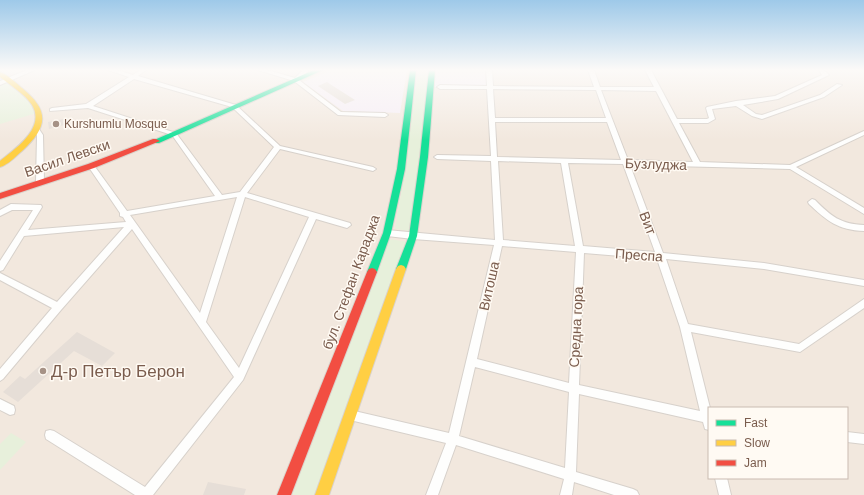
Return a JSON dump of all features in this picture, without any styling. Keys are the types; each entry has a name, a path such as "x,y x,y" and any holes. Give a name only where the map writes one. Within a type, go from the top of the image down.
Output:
{"street":[{"path":"20,93 36,105 40,112 38,130 40,135 40,182"},
{"path":"88,106 108,93"},
{"path":"190,93 234,106 278,147 373,169"},
{"name":"Васил Левски","path":"0,196 91,166 174,134 265,93"},
{"path":"313,93 340,114 385,115"},
{"name":"бул. Стефан Караджа","path":"284,495 387,233 401,169 410,93"},
{"path":"322,495 413,236 421,180 430,93"},
{"name":"Витоша","path":"432,495 453,439 499,243 490,93"},
{"name":"Вит","path":"600,93 661,257 685,327 708,420"},
{"path":"661,93 698,165"},
{"path":"675,121 708,121 712,119 709,108 776,98 787,93"},
{"path":"736,104 754,115 762,117 826,93"},
{"path":"52,110 88,106 174,134 220,197"},
{"path":"491,120 610,120"},
{"path":"0,165 28,141 38,130"},
{"path":"792,167 864,133"},
{"path":"202,322 242,194 278,147"},
{"name":"Бузлуджа","path":"437,157 792,167"},
{"name":"Средна гора","path":"564,160 580,250 572,388 570,476 566,495"},
{"path":"91,166 123,214 132,224 240,377"},
{"path":"792,167 864,211"},
{"path":"123,214 242,194 347,224"},
{"path":"855,206 864,201"},
{"path":"812,202 834,222 844,226 864,228"},
{"path":"0,213 11,207 38,207 0,268"},
{"path":"50,435 146,495 240,377 314,215"},
{"path":"22,233 132,224"},
{"path":"0,376 58,307 132,224"},
{"name":"Преспа","path":"387,233 764,266 864,283"},
{"path":"0,276 58,307"},
{"path":"685,327 800,348 864,303"},
{"path":"471,362 572,388 708,420"},
{"path":"0,404 10,410"},
{"path":"350,415 453,439 633,495"},
{"path":"848,437 864,439"},
{"path":"721,479 725,495"}],"shaded area":[{"path":"0,93 864,93 864,495 0,495"},
{"path":"318,93 403,93 400,113 343,111"}],"green space":[{"path":"0,93 19,93 40,112 0,124"},
{"path":"415,93 426,93 411,231 395,229 404,177"},
{"path":"390,239 408,242 317,495 292,495 362,308"},
{"path":"11,433 26,442 0,470 0,444"}],"building":[{"path":"329,93 344,93 355,100 345,104"},
{"name":"Kurshumlu Mosque","path":"63,119 64,125 49,129 48,122"},
{"name":"Д-р Петър Берон","path":"77,332 115,353 102,366 74,351 18,402 3,392 20,376 25,379"},
{"path":"208,482 246,489 244,495 203,495"}],"traffic: fast":[{"path":"156,141 267,93"},
{"path":"372,272 387,233 401,169 410,93"},
{"path":"401,269 413,236 424,157 430,93"}],"traffic: slow":[{"path":"0,165 30,139 39,122 39,113 35,104 24,93"},
{"path":"322,495 401,269"}],"traffic: jam":[{"path":"0,196 91,166 156,141"},
{"path":"284,495 372,272"}],"place":[{"name":"Kurshumlu Mosque","path":"56,124"},
{"name":"Д-р Петър Берон","path":"43,371"}]}
